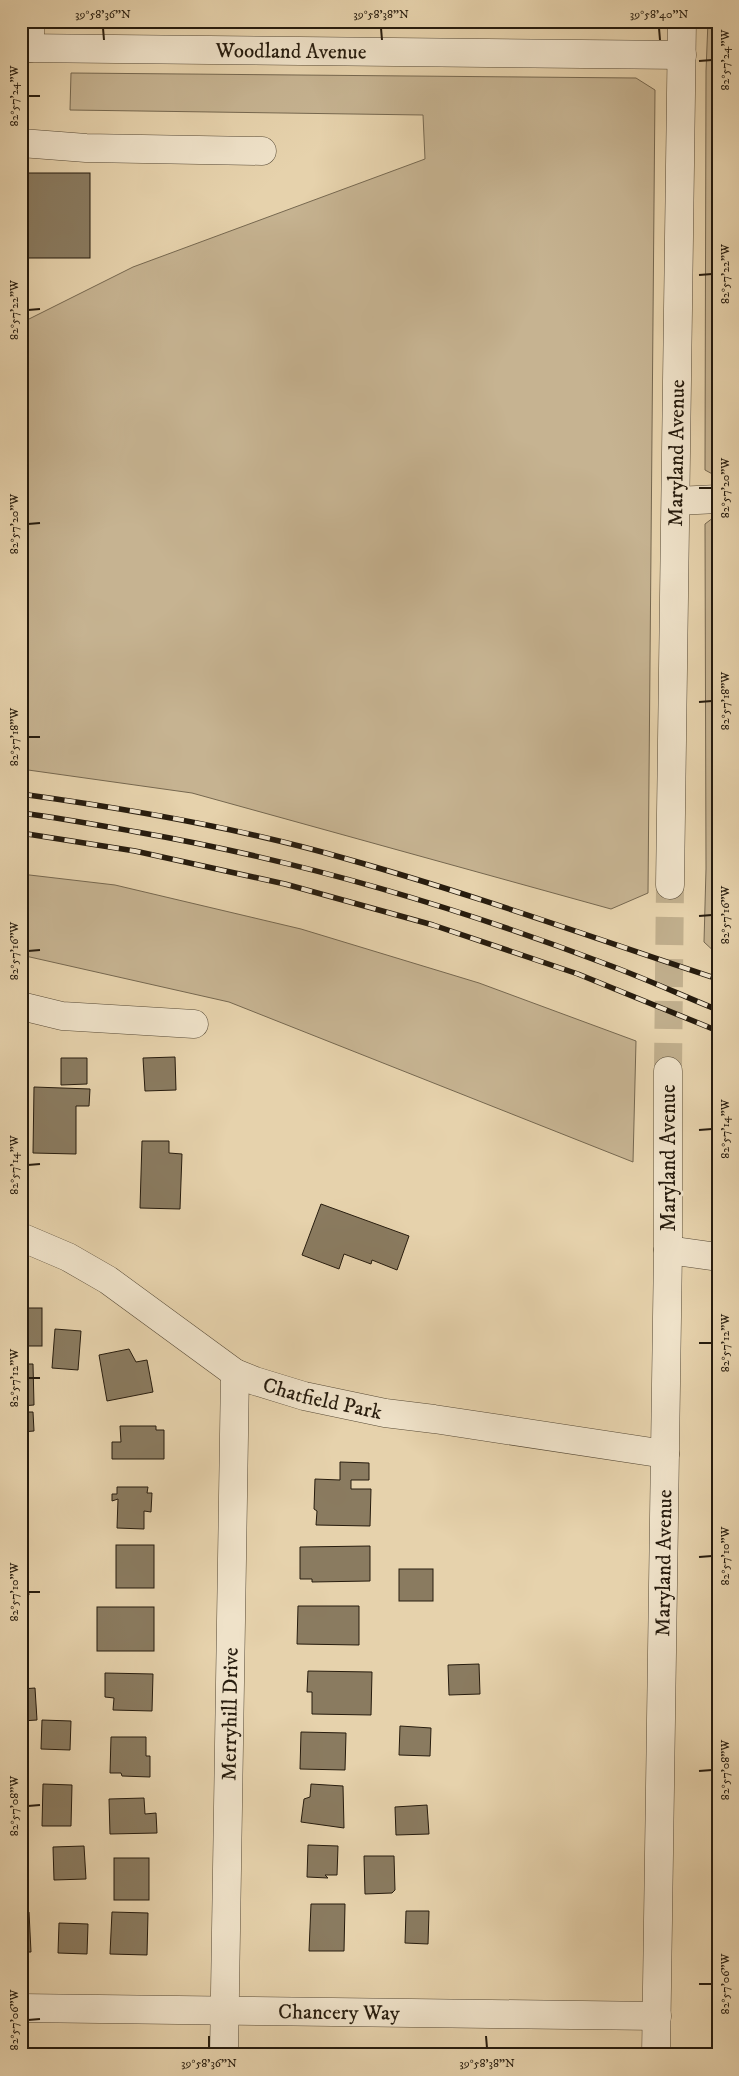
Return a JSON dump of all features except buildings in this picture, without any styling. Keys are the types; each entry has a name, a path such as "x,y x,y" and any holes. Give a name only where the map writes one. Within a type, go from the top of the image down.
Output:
{"street":[{"path":"26,48 30,21"},
{"name":"Maryland Avenue","path":"670,885 682,21"},
{"name":"Woodland Avenue","path":"26,48 682,55"},
{"path":"21,143 86,148 262,151"},
{"path":"676,501 718,499"},
{"path":"21,1006 62,1016 194,1024"},
{"name":"Maryland Avenue","path":"656,2055 668,1250 668,1071"},
{"name":"Chatfield Park","path":"21,1237 68,1257 108,1280 234,1373 255,1381 304,1396 385,1413 665,1454"},
{"path":"668,1250 718,1257"},
{"name":"Merryhill Drive","path":"224,2055 234,1373"},
{"name":"Chancery Way","path":"21,2008 657,2016"}],"shaded area":[{"path":"708,21 718,21 718,477 705,470 706,71"},
{"path":"71,73 636,78 655,90 648,893 611,909 192,793 21,769 21,323 133,267 425,159 423,115 70,110"},
{"path":"718,514 718,955 704,942 706,869 705,524"},
{"path":"21,874 115,885 301,929 479,983 636,1041 633,1162 229,1002 21,955"},
{"path":"714,1073 718,1074 718,1151 713,1143"}],"tunnel":[{"path":"668,1071 670,885"}],"railway":[{"path":"21,794 185,820 307,848 440,887 718,979"},
{"path":"21,813 197,843 256,856 374,887 433,904 549,943 634,975 718,1010"},
{"path":"21,833 135,851 285,884 433,925 578,974 718,1031"}]}
